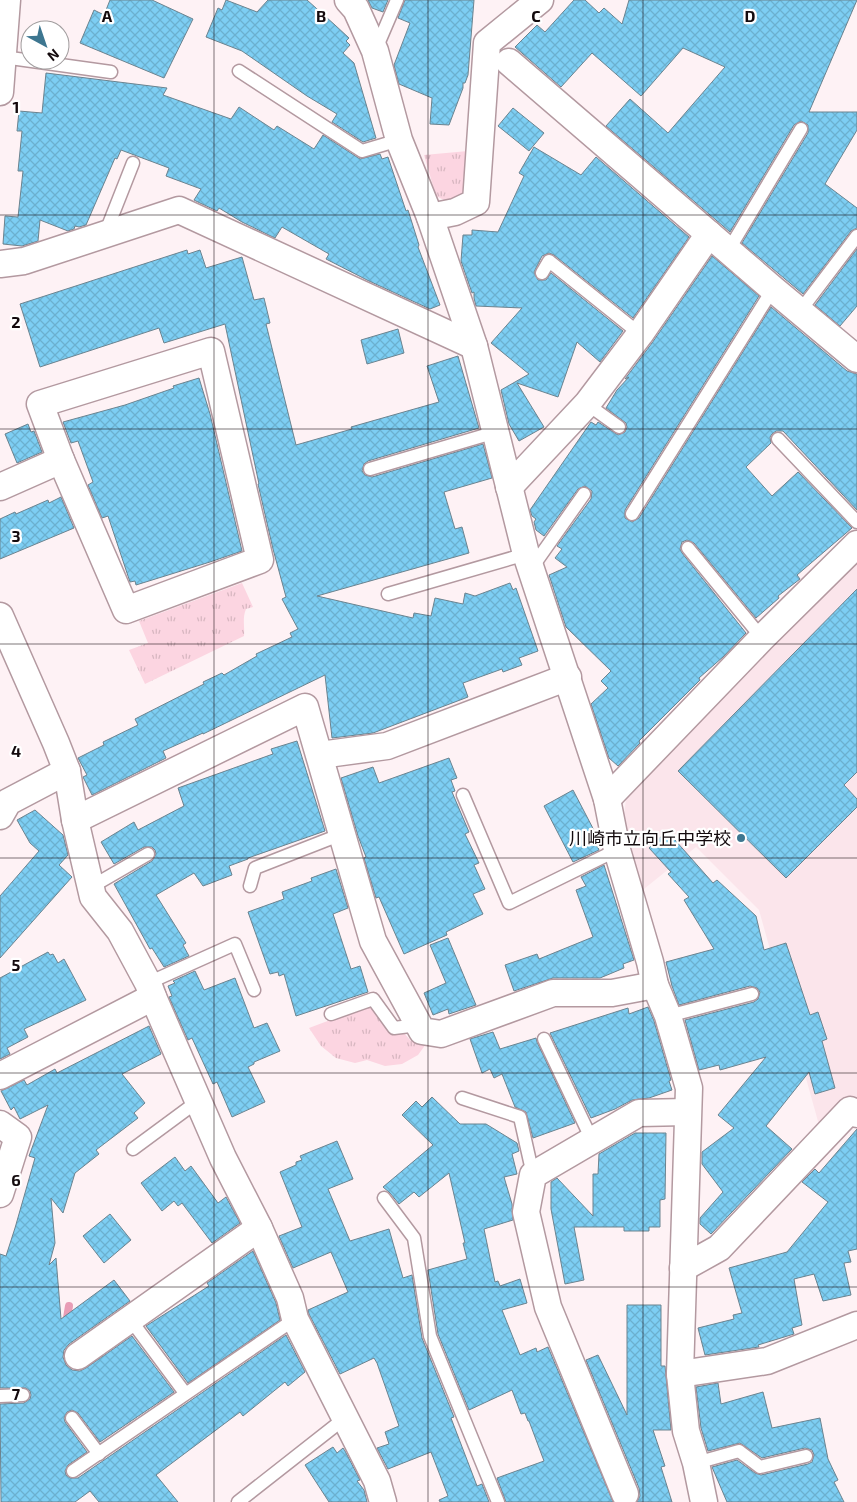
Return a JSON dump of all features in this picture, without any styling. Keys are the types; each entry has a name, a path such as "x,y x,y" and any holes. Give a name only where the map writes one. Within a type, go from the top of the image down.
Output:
{"street":[{"path":"0,92 7,0"},
{"path":"348,0 356,9 375,51 399,140 430,217 474,346 529,562 607,799 618,850 655,984 668,1016 689,1088 680,1374 686,1431 696,1464 704,1502"},
{"path":"430,217 455,212 476,202 487,43 540,0"},
{"path":"509,62 728,251 857,359"},
{"path":"0,264 24,261 179,210 474,346"},
{"path":"509,487 587,404 640,334 709,234"},
{"path":"211,351 260,560 126,610 61,460 40,404 211,351"},
{"path":"0,487 61,460"},
{"path":"607,799 762,638 857,544"},
{"path":"0,616 67,772 93,897 120,931 151,990 223,1158 259,1228 290,1298 295,1319 312,1355 330,1384 377,1481 383,1502"},
{"path":"320,756 387,746 568,677"},
{"path":"76,820 305,707 373,940 422,1031 441,1034 552,993 612,992 655,984"},
{"path":"0,816 8,802 67,772"},
{"path":"0,1076 151,990"},
{"path":"683,1268 719,1248 850,1110 857,1114"},
{"path":"627,1498 548,1307 526,1212 533,1175 639,1114 688,1112"},
{"path":"0,1124 18,1137 0,1194"},
{"path":"78,1356 259,1228"},
{"path":"680,1374 767,1361 857,1325"}],"lane":[{"path":"375,51 397,0"},
{"path":"2,57 111,72"},
{"path":"240,71 362,152 399,140"},
{"path":"728,251 801,129"},
{"path":"105,234 133,162"},
{"path":"800,311 857,236"},
{"path":"542,274 549,260 640,334"},
{"path":"632,514 773,289"},
{"path":"587,404 619,427"},
{"path":"370,469 496,432"},
{"path":"778,439 857,522"},
{"path":"388,594 529,562 584,494"},
{"path":"688,548 762,638"},
{"path":"463,795 510,902 618,850"},
{"path":"250,886 255,868 342,834"},
{"path":"91,887 148,854"},
{"path":"151,990 235,944 254,990"},
{"path":"668,1016 752,994"},
{"path":"331,1014 372,999 394,1028 418,1025"},
{"path":"544,1039 592,1140"},
{"path":"462,1098 520,1117 533,1175"},
{"path":"133,1150 198,1101"},
{"path":"384,1198 414,1238 430,1336 498,1502"},
{"path":"130,1319 184,1393"},
{"path":"73,1471 184,1393 295,1319"},
{"path":"0,1396 23,1395"},
{"path":"72,1418 99,1454"},
{"path":"238,1502 345,1418"},
{"path":"696,1464 739,1451 760,1467 806,1456"}],"shaded area":[{"name":"川崎市立向丘中学校","path":"857,558 857,1101 821,1132 759,910 696,847 639,893 622,830 628,785 746,674"}],"green space":[{"path":"468,151 466,190 457,200 448,202 436,196 424,155"},
{"path":"242,583 253,607 246,609 245,612 244,636 145,684 129,650 148,643 139,621"},
{"path":"370,1005 392,1032 404,1033 411,1041 426,1044 418,1055 402,1064 385,1066 367,1060 355,1063 336,1058 321,1046 309,1028"}],"building":[{"path":"110,0 152,0 193,19 164,78 80,43 94,10 104,15"},
{"path":"226,0 257,12 268,0 307,0 335,25 349,38 346,41 350,45 343,53 354,63 376,138 363,142 332,122 337,114 307,96 242,51 206,37 218,8 222,10"},
{"path":"368,0 388,0 383,12 372,8"},
{"path":"405,0 474,0 468,75 465,83 463,83 463,88 449,125 430,124 432,98 399,84 394,65 410,23 398,18"},
{"path":"574,0 585,0 599,13 604,8 622,24 629,0 857,0 809,112 857,112 857,130 825,184 857,208 857,228 851,231 803,294 742,243 808,133 808,125 801,121 794,125 730,232 606,126 630,99 668,133 725,67 683,48 641,96 592,53 561,87 515,47 537,25 545,32"},
{"path":"46,73 167,88 163,95 231,119 239,107 274,130 277,126 314,149 323,135 360,159 380,154 382,159 388,157 406,211 408,210 418,247 440,305 430,309 369,281 326,259 329,254 282,227 275,238 219,208 217,211 200,203 194,200 201,189 166,176 169,168 121,150 117,159 115,158 86,225 75,226 74,229 68,231 40,220 38,241 22,246 3,244 5,216 18,217 23,171 18,171 22,131 17,131 19,111 42,113"},
{"path":"513,108 544,133 529,151 498,126"},
{"path":"534,147 581,175 596,157 689,237 633,318 554,255 549,253 542,256 534,272 538,280 546,280 551,273 623,331 600,362 577,342 558,397 517,383 544,427 519,441 509,424 501,390 529,374 491,343 522,308 476,306 474,292 472,293 461,261 463,235 472,235 472,230 498,232 524,176 519,173"},
{"path":"857,249 857,306 840,326 815,305"},
{"path":"187,250 188,254 200,250 206,268 242,257 254,300 264,298 270,323 266,324 296,445 439,402 427,366 458,356 479,428 368,461 364,464 362,471 365,475 372,477 483,444 492,478 444,492 455,529 462,527 469,553 317,596 413,618 414,613 431,616 435,598 463,604 465,593 475,596 510,583 513,590 516,588 538,651 519,658 522,665 503,672 502,669 463,683 468,697 373,733 332,738 325,675 203,734 163,751 166,758 92,795 83,777 87,775 78,758 104,745 103,742 138,725 135,719 204,684 203,682 222,673 224,675 257,656 256,654 292,637 290,633 298,629 282,599 286,597 258,484 225,324 164,343 159,328 40,367 20,304"},
{"path":"712,256 759,296 625,510 625,518 632,522 639,518 771,307 847,371 857,374 857,510 783,431 776,431 772,434 770,437 771,443 746,467 772,496 798,472 852,528 797,575 800,579 778,596 779,598 756,618 694,543 687,540 682,542 680,549 682,553 746,633 699,678 700,680 639,741 640,743 618,766 609,758 591,704 608,688 601,681 611,671 566,627 549,575 567,567 555,558 562,549 557,546 591,499 592,491 585,486 578,489 544,536 536,530 534,522 536,519 532,516 530,510 591,422 596,425 598,422 618,435 625,432 626,423 606,408"},
{"path":"398,329 404,353 367,364 361,340"},
{"path":"199,378 210,414 242,551 136,585 135,581 130,582 108,516 102,518 88,485 93,482 78,441 71,443 63,422 125,405"},
{"path":"28,424 31,432 34,431 42,452 17,463 5,434"},
{"path":"61,497 74,528 0,559 0,519 48,500 49,503"},
{"path":"857,589 857,772 844,785 857,799 857,807 786,878 678,771"},
{"path":"297,741 325,831 229,866 232,875 203,886 194,873 156,895 186,943 183,945 189,956 164,967 152,948 150,949 114,884 152,861 156,854 155,850 152,847 144,847 114,864 101,842 134,822 138,830 184,806 178,788 273,754 271,749"},
{"path":"449,758 457,778 451,780 455,791 452,792 469,832 465,834 479,863 474,865 485,889 473,894 483,914 446,932 447,935 404,954 379,897 376,898 364,858 366,857 341,778 373,767 379,783"},
{"path":"573,790 598,838 595,840 599,850 573,862 544,806"},
{"path":"35,810 63,835 68,855 59,865 72,877 0,958 0,896 39,851 30,843 17,820"},
{"path":"667,831 713,883 717,880 756,916 764,950 786,943 810,1015 818,1012 827,1039 822,1041 835,1088 815,1094 809,1072 766,1126 792,1149 711,1234 700,1224 700,1218 723,1192 702,1164 702,1152 734,1128 718,1115 766,1057 720,1070 719,1065 699,1070 685,1020 754,1002 758,999 760,992 757,988 750,986 679,1005 666,962 714,949 684,900 689,897 668,874 671,872 649,848"},
{"path":"604,865 634,960 623,964 624,968 600,978 553,978 514,991 505,965 537,954 539,959 593,937 576,890 586,886 581,877"},
{"path":"336,869 348,908 333,914 351,969 360,966 368,992 296,1016 284,974 279,976 278,972 270,974 248,912 284,899 282,892 312,881 311,878"},
{"path":"448,938 476,1005 449,1014 448,1009 433,1015 424,993 446,983 430,945"},
{"path":"48,952 50,955 53,954 58,963 64,959 86,1000 24,1029 28,1037 7,1048 10,1054 0,1059 0,978"},
{"path":"195,971 204,990 235,978 254,1028 267,1023 280,1051 254,1062 254,1064 248,1067 265,1102 232,1117 217,1082 213,1084 192,1038 188,1040 169,997 172,996 168,986 175,983 173,981"},
{"path":"648,1007 654,1021 671,1080 669,1081 672,1090 649,1098 632,1100 591,1118 550,1033 628,1008 629,1014"},
{"path":"149,1026 161,1054 122,1074 145,1103 134,1113 138,1118 96,1150 99,1154 75,1173 63,1213 51,1198 55,1243 49,1265 56,1258 61,1319 114,1280 130,1301 69,1344 64,1350 63,1357 66,1365 72,1370 80,1371 132,1336 174,1392 100,1442 78,1413 72,1410 67,1412 64,1418 65,1422 87,1452 68,1465 65,1471 66,1475 70,1478 78,1478 286,1335 305,1372 288,1386 285,1382 243,1416 240,1412 156,1475 178,1502 99,1502 90,1491 75,1502 1,1502 0,1404 24,1403 30,1399 31,1395 30,1391 26,1388 0,1388 0,1254 6,1256 35,1158 29,1156 48,1105 20,1119 14,1107 11,1110 1,1091 24,1080 27,1085 55,1069 57,1073"},
{"path":"493,1032 500,1049 536,1038 575,1123 533,1138 526,1112 515,1107 502,1074 494,1078 490,1069 482,1073 470,1039"},
{"path":"432,1097 460,1124 486,1124 517,1143 519,1151 512,1154 517,1174 504,1177 512,1204 513,1220 484,1229 495,1282 498,1281 500,1286 520,1279 527,1303 502,1310 520,1355 536,1348 537,1352 548,1347 613,1502 506,1502 497,1478 544,1461 529,1421 525,1413 521,1414 512,1390 469,1410 438,1334 428,1270 467,1259 449,1173 419,1197 414,1192 399,1204 383,1187 433,1145 402,1115 416,1101 422,1107"},
{"path":"857,1129 857,1249 848,1251 851,1262 844,1263 851,1295 823,1301 814,1274 794,1279 802,1325 792,1328 794,1334 758,1345 759,1347 705,1355 698,1328 734,1319 733,1315 742,1313 729,1268 787,1252 828,1202 802,1182 815,1169 819,1173"},
{"path":"635,1133 666,1133 665,1199 660,1200 660,1227 649,1227 649,1231 624,1231 624,1227 574,1227 584,1280 565,1284 551,1209 551,1182 557,1178 593,1216 593,1174 598,1174 599,1154"},
{"path":"337,1141 353,1179 328,1189 350,1241 389,1229 403,1278 412,1275 422,1338 454,1417 451,1418 477,1486 482,1484 489,1502 440,1502 439,1500 448,1496 431,1452 388,1469 377,1448 389,1444 385,1432 399,1426 377,1363 374,1358 340,1374 309,1314 308,1310 348,1292 331,1252 293,1268 279,1236 302,1227 280,1172 296,1165 296,1162 302,1160 300,1156"},
{"path":"175,1157 185,1171 191,1166 218,1203 226,1197 240,1223 212,1243 182,1203 178,1206 174,1201 162,1211 141,1183"},
{"path":"110,1214 131,1240 104,1263 83,1236"},
{"path":"253,1251 276,1303 280,1320 188,1383 146,1326 209,1286 207,1283"},
{"path":"627,1305 661,1305 661,1366 665,1366 671,1430 653,1430 665,1466 661,1467 672,1502 637,1502 640,1496 639,1488 586,1360 598,1355 627,1415"},
{"path":"718,1383 721,1404 763,1392 772,1428 820,1418 828,1459 838,1480 834,1482 844,1502 727,1502 712,1467 737,1460 761,1475 808,1464 812,1462 814,1455 812,1450 805,1448 762,1458 740,1443 708,1451 701,1428 696,1387"},
{"path":"333,1447 337,1453 343,1448 345,1451 360,1480 357,1481 364,1490 367,1502 329,1502 305,1465"}],"waterway":[{"path":"66,1324 69,1306"}],"place":[{"name":"川崎市立向丘中学校","path":"741,838"}]}
